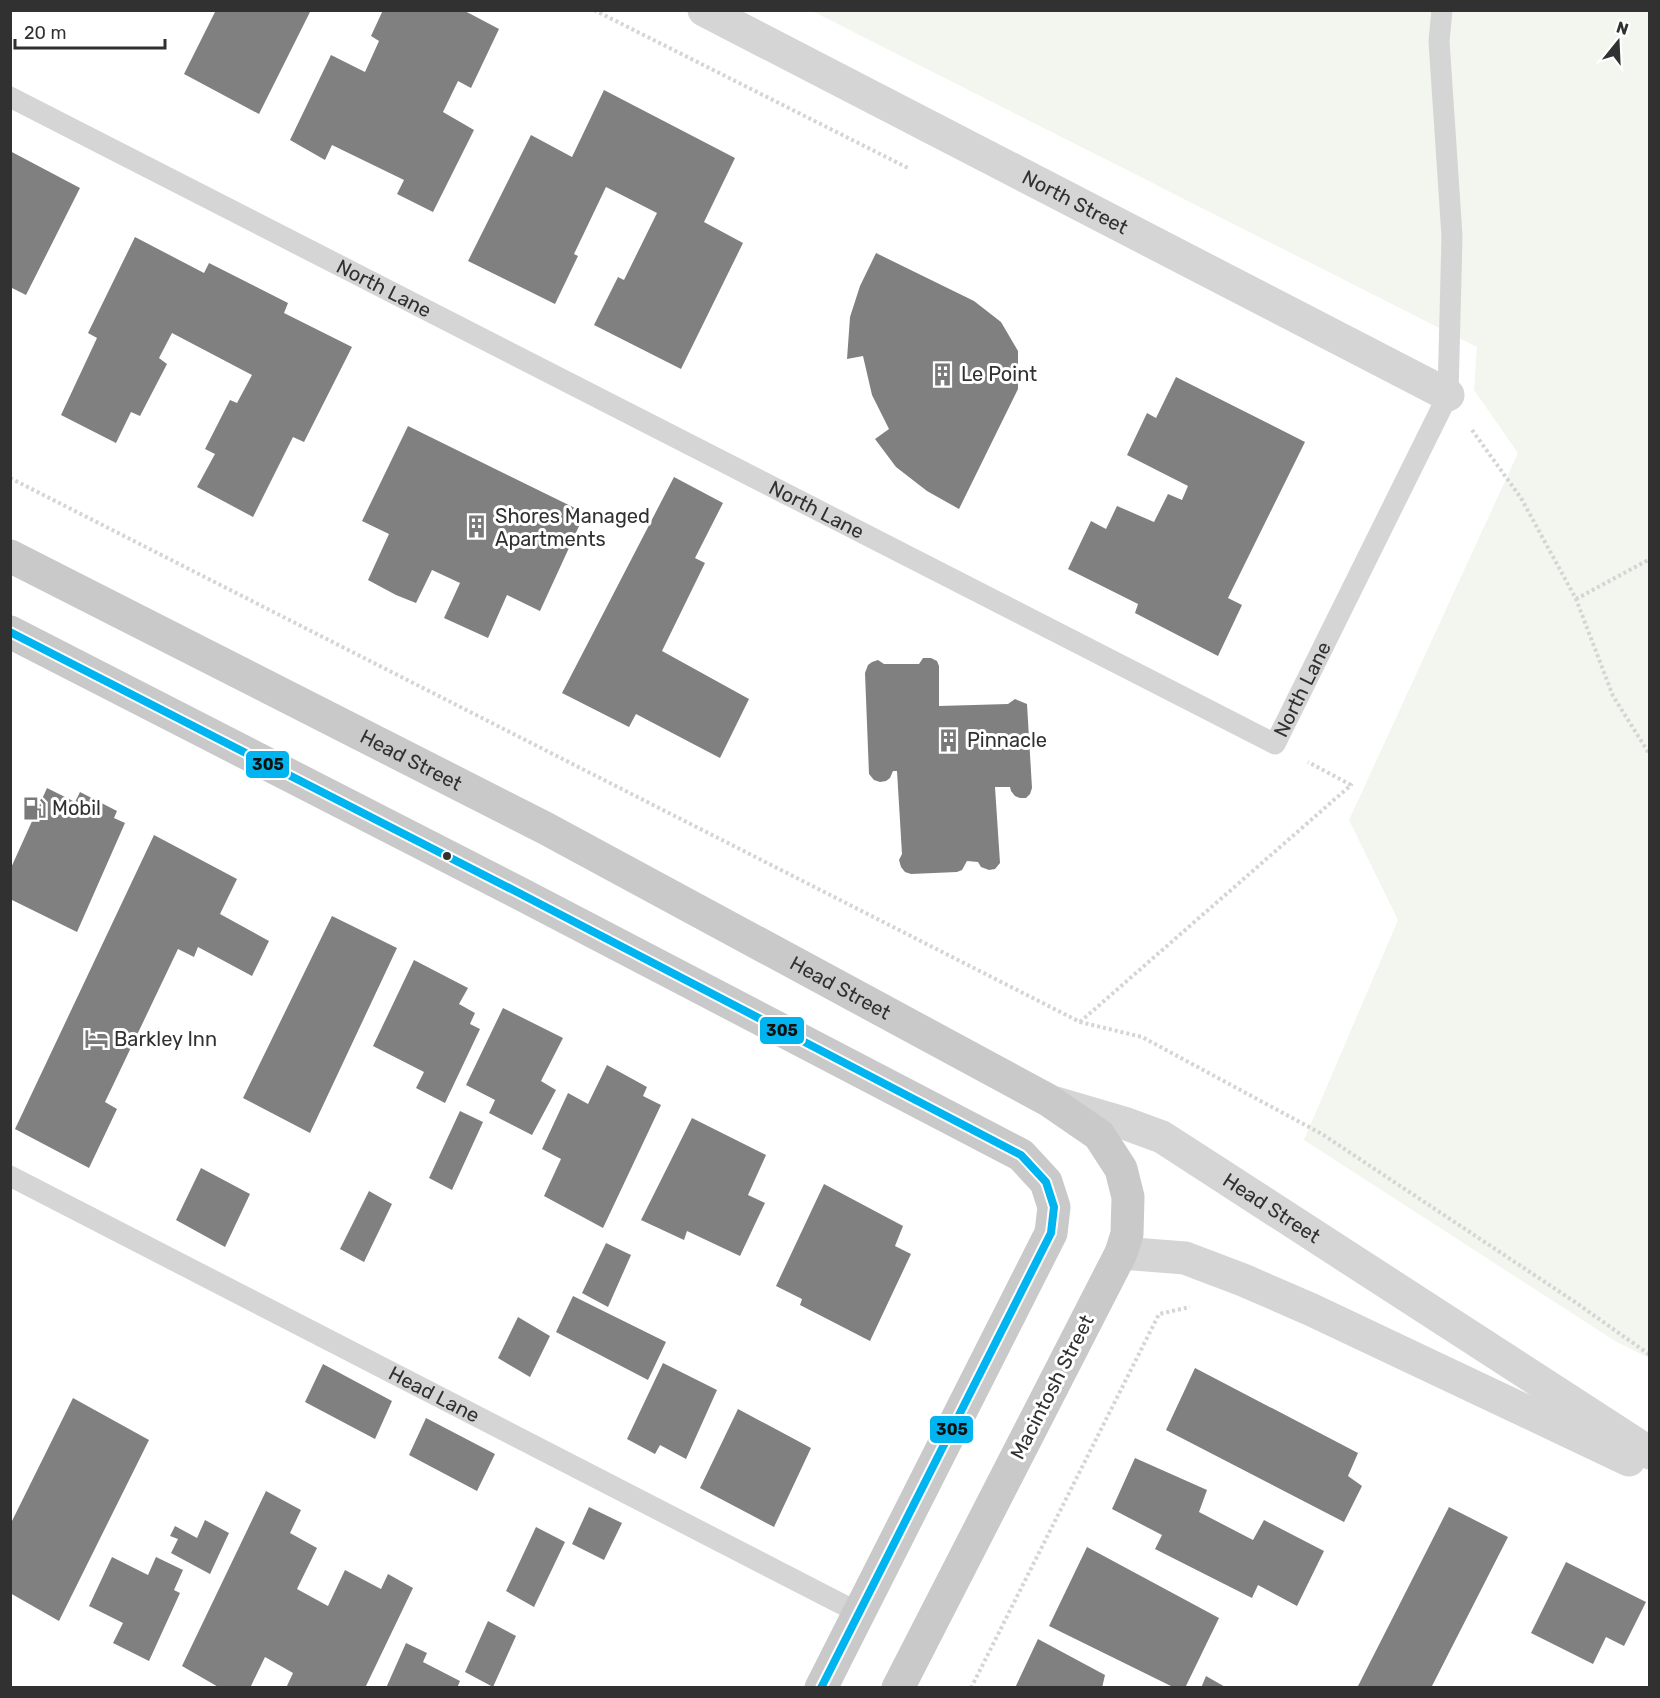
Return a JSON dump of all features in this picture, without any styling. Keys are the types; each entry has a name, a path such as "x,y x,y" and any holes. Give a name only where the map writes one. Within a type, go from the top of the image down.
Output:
{"main road":[{"name":"Head Street","path":"10,556 545,828 1048,1100"},
{"path":"10,632 519,893 1021,1155 1046,1182 1054,1207 1051,1233 821,1688"},
{"name":"Macintosh Street","path":"898,1688 1120,1253 1127,1234 1128,1197 1121,1169 1099,1135 1048,1100"}],"street":[{"name":"North Street","path":"704,10 1448,395"},
{"name":"Head Street","path":"1048,1100 1162,1137 1650,1453"},
{"path":"1120,1253 1185,1258 1244,1280 1650,1470"}],"lane":[{"path":"1442,10 1439,41 1452,236 1448,395"},
{"name":"North Lane","path":"10,97 1275,744 1448,395"},
{"name":"Head Lane","path":"10,1176 859,1612"}],"path":[{"path":"594,10 915,171"},
{"path":"1448,395 1521,498 1576,599 1613,696 1650,755"},
{"path":"10,478 1080,1022 1142,1037 1322,1134 1575,1302 1650,1355"},
{"path":"1576,599 1650,559"},
{"path":"1080,1022 1352,785 1275,744"},
{"path":"971,1688 1159,1314 1201,1305 1244,1280"}],"shaded area":[{"path":"812,11 1649,11 1649,1358 1615,1341 1304,1140 1398,920 1349,820 1518,453 1474,390 1477,347"}],"building":[{"path":"216,10 311,10 259,114 184,74"},
{"path":"383,10 463,10 499,29 471,88 458,81 443,112 474,130 433,212 397,194 404,180 332,145 325,160 290,140 331,55 365,72 379,41 371,36"},
{"path":"604,90 735,158 704,222 743,243 681,369 594,325 618,277 624,280 657,213 606,187 574,254 578,256 555,304 468,261 531,135 572,157"},
{"path":"10,151 80,188 26,295 10,287"},
{"path":"135,237 204,273 209,263 288,303 284,313 352,347 304,442 293,437 253,517 197,487 215,454 205,449 230,400 237,403 252,375 172,333 159,358 167,364 140,416 131,412 116,443 61,415 97,338 88,333"},
{"name":"Le Point","path":"876,253 974,301 1001,322 1018,351 1018,389 959,509 927,491 896,467 875,439 889,429 872,395 863,356 847,359 850,317 860,286"},
{"path":"1176,377 1305,442 1228,598 1242,605 1218,656 1135,613 1138,604 1068,569 1091,521 1106,529 1117,506 1154,522 1168,494 1182,500 1188,486 1127,455 1147,413 1156,418"},
{"name":"Shores Managed Apartments","path":"408,426 585,513 540,611 507,595 488,638 444,618 460,583 432,570 416,603 368,580 389,534 362,521"},
{"path":"674,477 723,503 695,558 705,563 662,651 749,699 720,758 636,714 629,727 562,693"},
{"name":"Pinnacle","path":"923,658 937,661 939,666 939,706 1008,704 1015,699 1027,704 1032,788 1026,798 1020,798 1015,796 1010,787 995,787 1000,863 995,869 989,870 981,867 978,862 967,861 962,870 957,872 911,874 905,872 899,860 902,854 897,771 893,771 886,781 880,782 874,780 869,774 865,673 868,665 878,660 884,664 919,664"},
{"path":"47,788 75,802 80,792 117,811 114,818 125,823 77,932 10,899 10,870"},
{"name":"Barkley Inn","path":"154,835 237,879 220,914 269,941 252,976 198,947 194,957 178,949 105,1102 117,1109 89,1168 15,1129"},
{"path":"332,916 397,948 310,1133 243,1098"},
{"path":"414,960 468,988 459,1004 475,1013 470,1024 480,1029 445,1103 416,1088 424,1072 373,1046"},
{"path":"503,1008 563,1038 541,1081 556,1090 532,1135 489,1113 495,1100 466,1085"},
{"path":"607,1065 647,1087 643,1096 661,1105 603,1228 544,1196 561,1159 542,1149 568,1093 588,1104"},
{"path":"460,1111 483,1122 452,1190 429,1178"},
{"path":"692,1118 766,1155 748,1195 765,1203 740,1256 687,1231 684,1240 641,1220"},
{"path":"201,1168 250,1194 225,1247 176,1220"},
{"path":"824,1184 903,1226 895,1246 911,1254 870,1341 800,1305 802,1299 776,1286"},
{"path":"369,1191 392,1204 364,1262 340,1249"},
{"path":"606,1243 631,1255 608,1307 582,1293"},
{"path":"573,1296 666,1342 648,1380 556,1332"},
{"path":"518,1317 550,1336 530,1377 498,1358"},
{"path":"663,1363 717,1390 686,1459 660,1445 655,1454 627,1439"},
{"path":"323,1364 392,1401 375,1439 305,1402"},
{"path":"1195,1368 1358,1453 1348,1476 1362,1486 1344,1522 1166,1430"},
{"path":"73,1398 149,1440 59,1621 10,1593 10,1525"},
{"path":"738,1409 811,1448 774,1527 700,1488"},
{"path":"426,1418 495,1454 477,1491 409,1455"},
{"path":"1135,1458 1207,1490 1199,1512 1253,1540 1264,1520 1324,1551 1297,1606 1258,1585 1252,1598 1155,1549 1162,1535 1112,1509"},
{"path":"266,1491 301,1510 290,1533 317,1548 297,1589 328,1606 345,1570 381,1589 388,1574 413,1588 365,1688 286,1688 293,1673 265,1657 250,1688 220,1688 182,1666"},
{"path":"589,1507 622,1523 604,1560 572,1544"},
{"path":"1449,1507 1508,1537 1431,1688 1357,1688"},
{"path":"205,1520 229,1533 210,1574 171,1553 178,1539 170,1536 175,1526 197,1538"},
{"path":"536,1527 565,1542 534,1607 506,1591"},
{"path":"1087,1547 1219,1618 1185,1688 1175,1688 1049,1626"},
{"path":"112,1557 148,1575 156,1557 183,1570 174,1590 180,1593 149,1661 113,1643 123,1623 89,1606"},
{"path":"1566,1562 1646,1602 1624,1646 1606,1637 1593,1664 1531,1633"},
{"path":"488,1621 516,1636 493,1687 465,1672"},
{"path":"1038,1639 1105,1675 1102,1688 1015,1688"},
{"path":"406,1643 427,1653 423,1662 460,1681 457,1688 386,1688"},
{"path":"1206,1676 1227,1688 1201,1688"}],"transit line":[{"name":"305","path":"10,632 519,893 1021,1155 1046,1182 1054,1207 1051,1233 821,1688"}],"place":[{"name":"Le Point","path":"943,374"},
{"name":"Shores Managed Apartments","path":"477,527"},
{"name":"Pinnacle","path":"949,740"},
{"name":"Mobil","path":"34,808"},
{"name":"Barkley Inn","path":"96,1039"}]}
